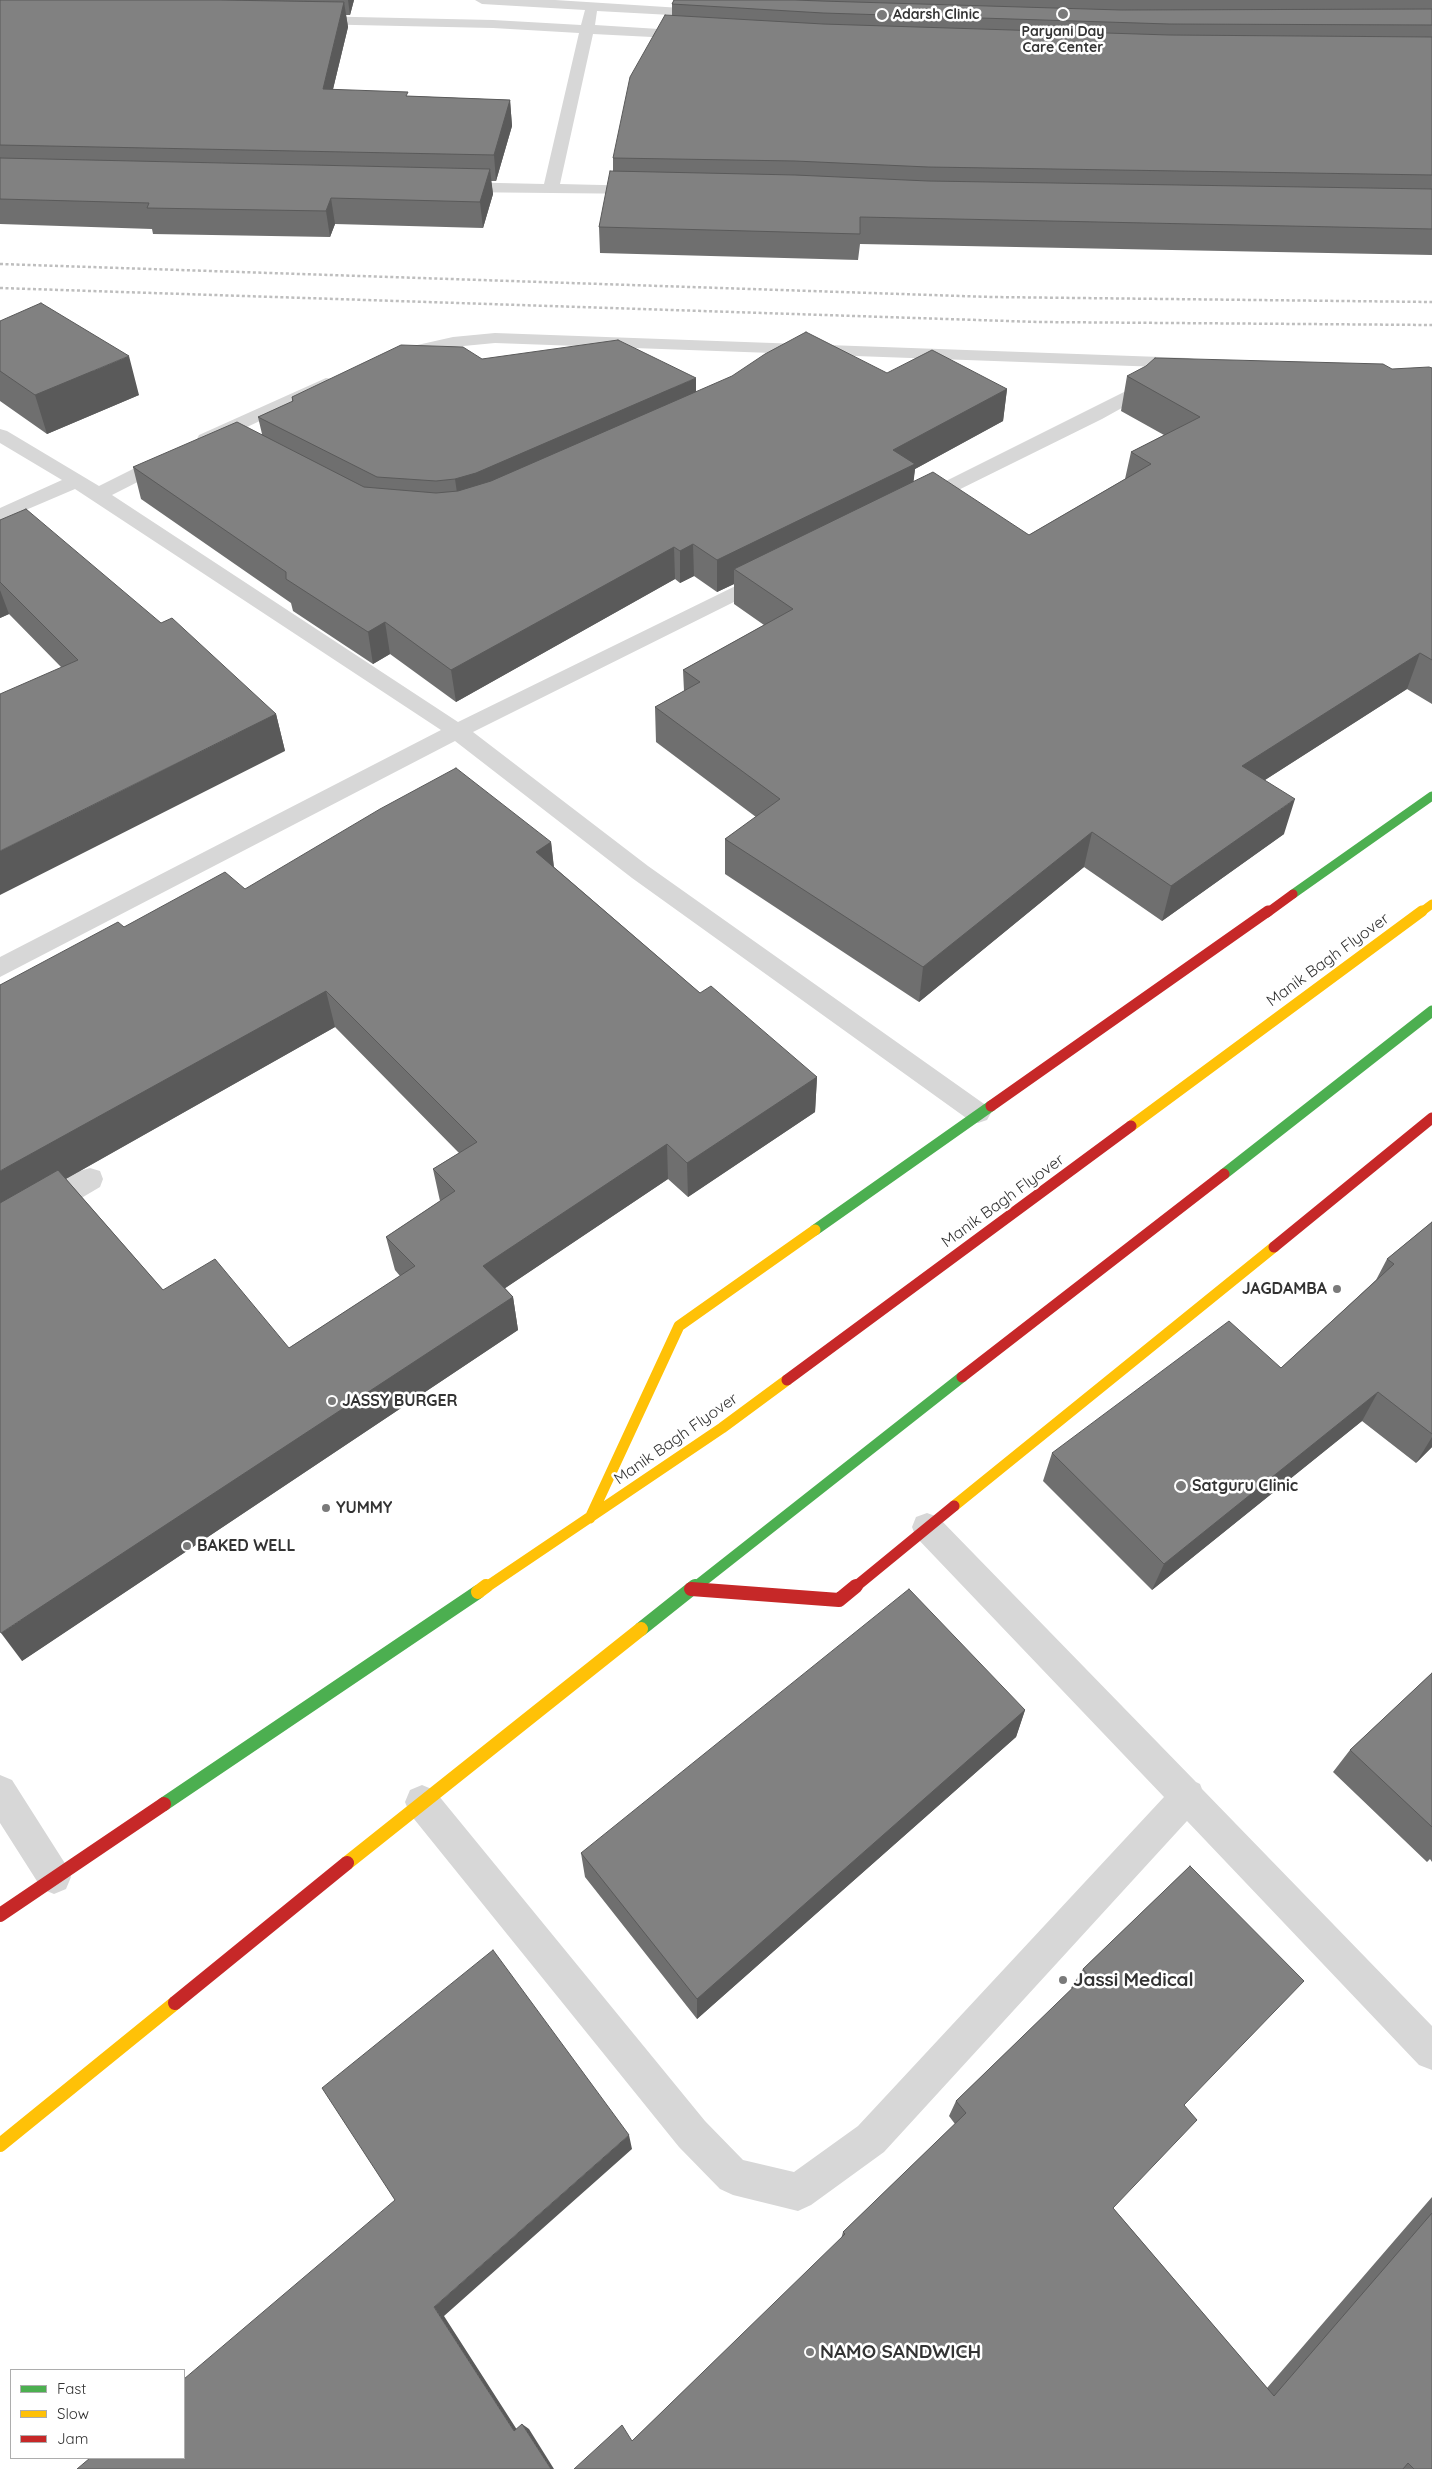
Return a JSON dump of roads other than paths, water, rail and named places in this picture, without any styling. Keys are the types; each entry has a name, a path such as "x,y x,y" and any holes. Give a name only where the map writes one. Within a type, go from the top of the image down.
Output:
{"main road":[{"path":"589,1519 679,1326 978,1113 1432,796"},
{"name":"Manik Bagh Flyover","path":"0,1915 722,1428 1432,904"},
{"path":"0,2145 422,1802 810,1495 1432,1011"},
{"path":"691,1589 840,1600 927,1527 1432,1118"}],"street":[{"path":"482,0 593,5 652,5 720,14"},
{"path":"551,189 593,5"},
{"path":"298,20 493,24 703,36"},
{"path":"443,187 663,191"},
{"path":"384,359 453,342 495,338 773,357 1207,364"},
{"path":"900,512 1132,395 1167,362"},
{"path":"98,494 190,447 341,376"},
{"path":"221,432 238,441"},
{"path":"0,435 98,494 457,731 640,872 978,1113"},
{"path":"0,515 76,481"},
{"path":"0,968 457,731 785,569"},
{"path":"0,1232 90,1180"},
{"path":"927,1527 1188,1796 1432,2052"},
{"path":"0,1792 54,1877"},
{"path":"422,1802 692,2134 733,2176 798,2192 871,2139 1188,1796"}],"railway":[{"path":"0,264 991,297 1432,302"},
{"path":"0,288 1038,322 1432,325"}],"place":[{"name":"Paryani Day Care Center","path":"1063,14"},
{"name":"Adarsh Clinic","path":"882,15"},
{"name":"JAGDAMBA","path":"1337,1289"},
{"name":"JASSY BURGER","path":"332,1401"},
{"name":"Satguru Clinic","path":"1181,1486"},
{"name":"YUMMY","path":"326,1508"},
{"name":"BAKED WELL","path":"187,1546"},
{"name":"Jassi Medical","path":"1063,1980"},
{"name":"NAMO SANDWICH","path":"810,2352"}]}
